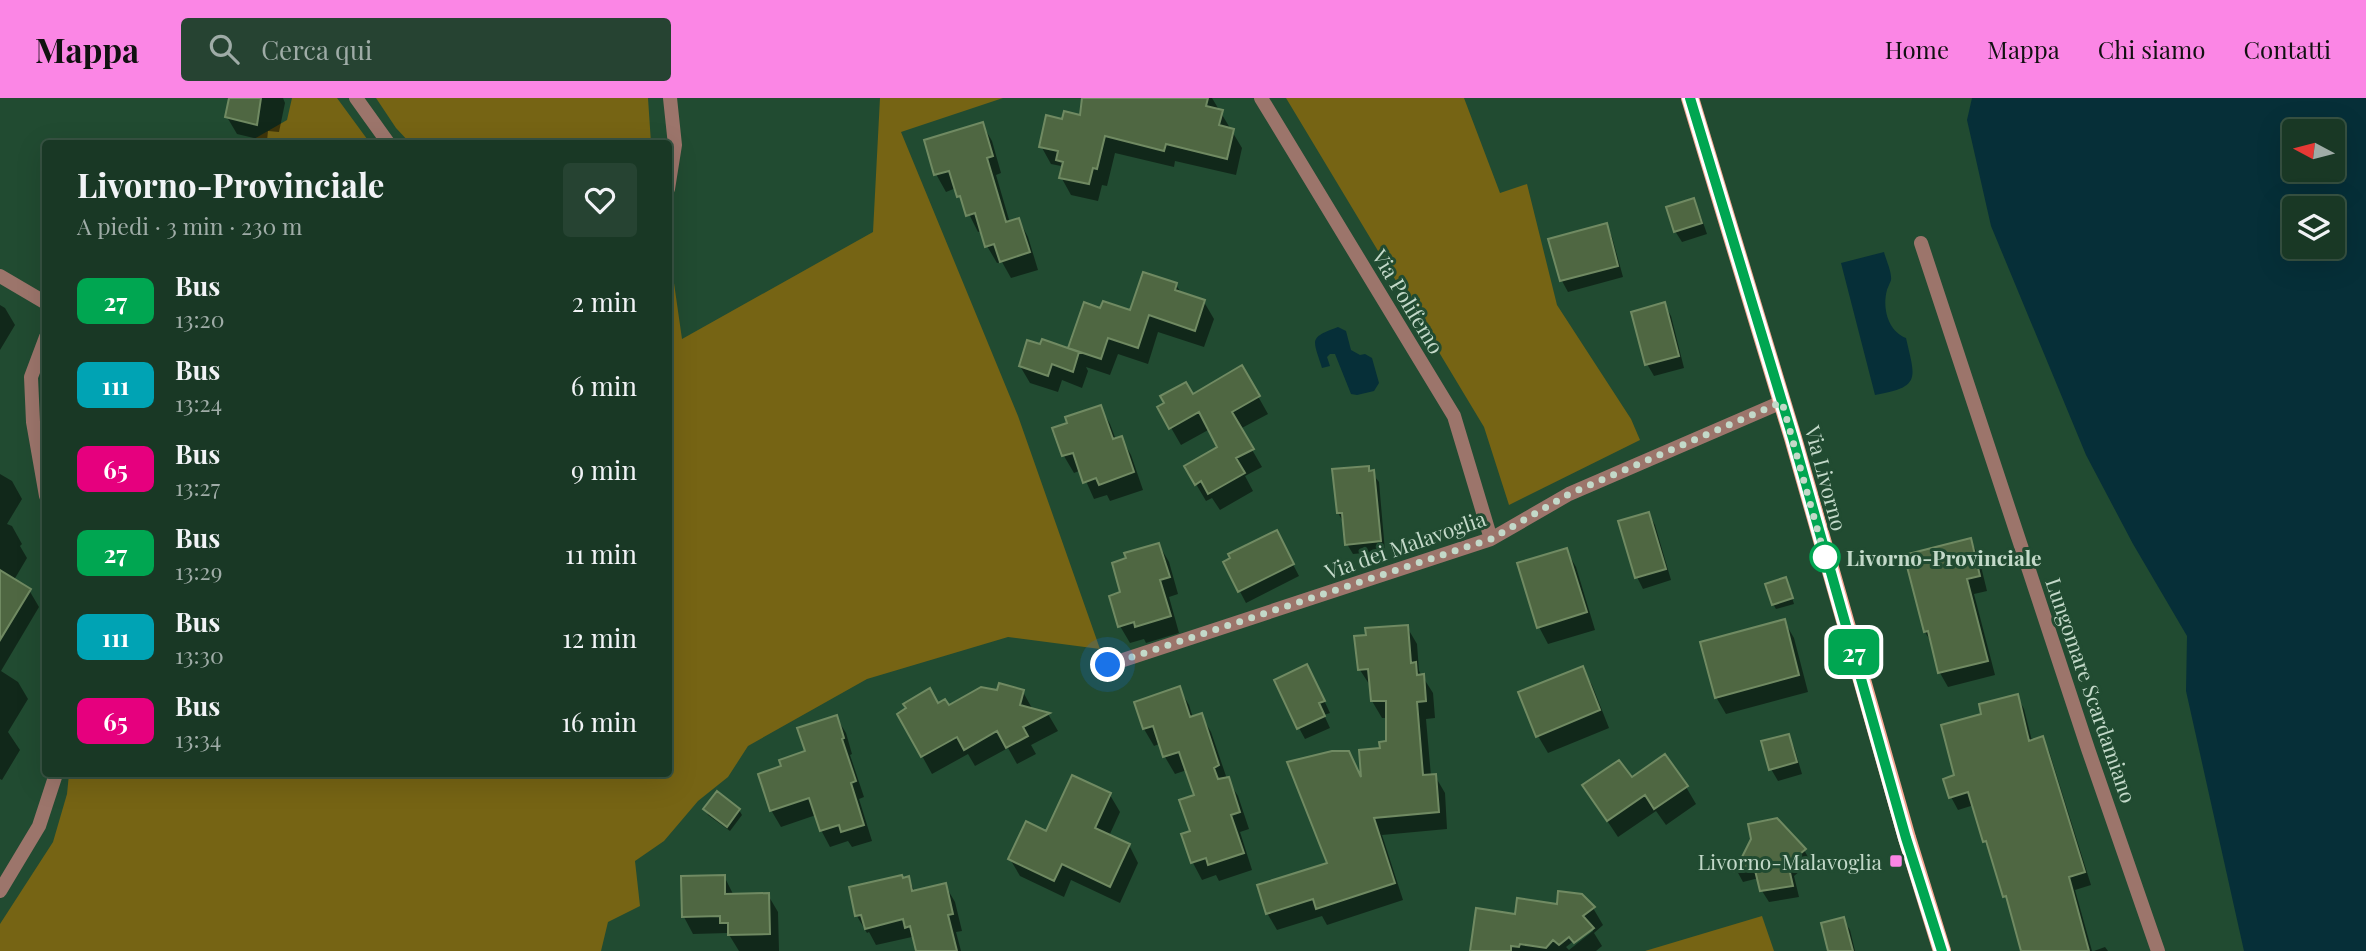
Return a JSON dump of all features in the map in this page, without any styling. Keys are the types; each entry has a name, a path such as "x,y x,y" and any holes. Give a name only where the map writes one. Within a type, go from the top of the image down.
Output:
{"main road":[{"name":"Via Livorno","path":"1690,98 1782,402 1906,838 1942,951"}],"street":[{"path":"356,98 386,140"},
{"path":"670,98 675,145 672,164"},
{"name":"Via Polifemo","path":"1261,98 1454,416 1491,539"},
{"name":"Lungomare Scardamiano","path":"1921,243 2158,951"},
{"path":"0,276 42,301"},
{"path":"42,348 31,377 33,422 42,473"},
{"name":"Via dei Malavoglia","path":"1108,665 1491,539 1569,494 1782,402"},
{"path":"0,891 39,826 55,777"}],"shaded area":[{"path":"292,98 337,98 368,140 252,140 287,120"},
{"path":"376,98 648,98 651,140 407,140"},
{"path":"880,98 1003,98 901,132 1018,416 1100,649 1008,637 867,679 748,746 728,777 698,801 664,841 635,861 640,906 608,922 601,951 0,951 0,924 53,842 67,794 69,777 672,777 672,269 682,339 873,232"},
{"path":"1286,98 1464,98 1500,193 1527,184 1557,305 1631,419 1640,440 1509,505 1484,427"},
{"path":"1762,916 1774,951 1645,951"}],"water":[{"path":"1972,98 2366,98 2366,951 2244,951 2186,691 2187,636 2133,544 2086,455 1991,226 1967,120"},
{"path":"1884,252 1891,277 1887,289 1886,311 1895,330 1906,338 1913,372 1908,384 1875,395 1841,263"},
{"path":"1338,327 1346,331 1351,350 1372,358 1379,383 1374,391 1351,394 1335,354 1327,357 1330,366 1322,368 1315,341 1317,337"}],"building":[{"path":"229,98 261,98 257,125 225,117"},
{"path":"1082,98 1208,98 1206,106 1223,110 1219,125 1234,129 1227,159 1166,144 1164,151 1105,136 1097,169 1093,168 1089,184 1059,178 1063,162 1056,160 1058,151 1039,147 1046,115 1062,119 1064,111 1080,115"},
{"path":"983,122 993,156 987,158 1006,222 1019,218 1030,252 1000,262 994,244 985,247 975,213 966,216 949,171 934,175 924,140"},
{"path":"1694,198 1702,223 1674,232 1666,207"},
{"path":"1607,223 1618,266 1560,281 1548,239"},
{"path":"1143,272 1177,283 1175,290 1205,300 1195,331 1149,315 1138,348 1108,338 1101,359 1068,348 1084,302 1100,308 1103,301 1130,310"},
{"path":"1665,302 1679,356 1645,365 1631,312"},
{"path":"1042,339 1079,352 1073,372 1052,364 1048,376 1019,366 1027,340 1040,344"},
{"path":"1242,365 1260,396 1232,412 1254,449 1236,458 1245,473 1208,494 1201,481 1195,485 1184,466 1217,447 1199,412 1169,429 1157,407 1164,403 1160,396 1186,382 1193,394"},
{"path":"1101,405 1113,439 1122,436 1134,472 1099,485 1096,478 1083,483 1073,453 1062,456 1052,428 1067,423 1065,417"},
{"path":"1369,466 1369,471 1374,470 1381,541 1345,545 1342,513 1337,513 1332,469"},
{"path":"1649,512 1666,569 1635,578 1618,521"},
{"path":"1277,530 1294,564 1238,592 1223,562 1230,558 1228,554"},
{"path":"1971,538 1980,576 1967,579 1988,661 1938,673 1928,631 1924,632 1904,555"},
{"path":"1159,543 1170,577 1160,580 1171,616 1135,627 1134,622 1118,627 1109,596 1120,592 1112,563 1126,558 1124,553"},
{"path":"1567,548 1587,612 1537,628 1517,563"},
{"path":"0,570 31,589 0,640"},
{"path":"1786,577 1793,598 1772,605 1765,584"},
{"path":"1785,619 1799,675 1715,698 1700,642"},
{"path":"1408,625 1411,663 1416,662 1417,675 1424,674 1426,701 1417,702 1423,775 1436,774 1439,812 1374,818 1395,883 1316,909 1313,899 1266,914 1257,885 1327,863 1287,762 1332,751 1349,751 1361,777 1359,750 1380,748 1379,742 1386,741 1386,701 1371,701 1368,669 1358,670 1354,636 1366,635 1365,628"},
{"path":"1307,664 1325,701 1319,703 1325,716 1297,729 1274,680"},
{"path":"1583,666 1600,710 1536,737 1518,692"},
{"path":"999,683 1024,690 1020,705 1050,713 1023,727 1028,736 1006,748 997,731 964,750 957,737 921,757 897,714 906,708 903,704 930,688 938,703 945,699 949,705 981,687 997,690"},
{"path":"1180,686 1190,717 1202,713 1219,765 1214,768 1218,779 1229,777 1240,812 1231,815 1244,853 1208,865 1206,858 1191,863 1181,834 1190,831 1179,800 1194,795 1179,752 1163,757 1153,726 1143,729 1134,702"},
{"path":"2018,694 2029,741 2043,736 2085,872 2069,877 2089,951 2021,951 2006,896 2003,897 1968,792 1949,798 1943,779 1954,775 1941,725 1981,714 1979,704"},
{"path":"837,715 856,781 851,783 864,825 841,832 839,825 820,831 809,798 770,811 758,774 781,766 779,760 805,751 797,728"},
{"path":"1789,734 1797,762 1769,770 1761,741"},
{"path":"1665,754 1688,786 1654,809 1645,795 1607,821 1582,785 1619,760 1632,777"},
{"path":"1072,775 1111,793 1095,828 1130,844 1110,887 1062,864 1054,881 1008,859 1026,821 1046,831"},
{"path":"717,791 740,809 727,827 703,809"},
{"path":"1777,818 1806,849 1788,864 1793,886 1760,891 1754,866 1735,871 1751,839 1748,824"},
{"path":"725,875 725,894 769,893 770,934 728,935 728,923 720,923 720,916 682,917 681,876"},
{"path":"902,875 903,878 909,876 912,891 946,883 953,914 948,915 957,951 916,951 910,926 905,928 903,919 865,929 861,915 855,916 849,887"},
{"path":"1558,891 1582,894 1595,907 1583,916 1594,928 1574,943 1569,937 1559,945 1553,940 1546,948 1520,944 1519,947 1511,946 1511,951 1470,951 1476,908 1515,914 1517,898 1557,904"},
{"path":"1844,917 1853,951 1828,951 1821,923"}],"bus line":[{"name":"27","path":"1690,98 1793,438 1824,553 1889,770 1906,838 1942,951"}],"place":[{"name":"Livorno-Provinciale","path":"1825,557"},
{"name":"Livorno-Malavoglia","path":"1896,861"}],"route":[{"path":"1108,665 1491,539 1569,494 1782,402 1825,557"}]}
